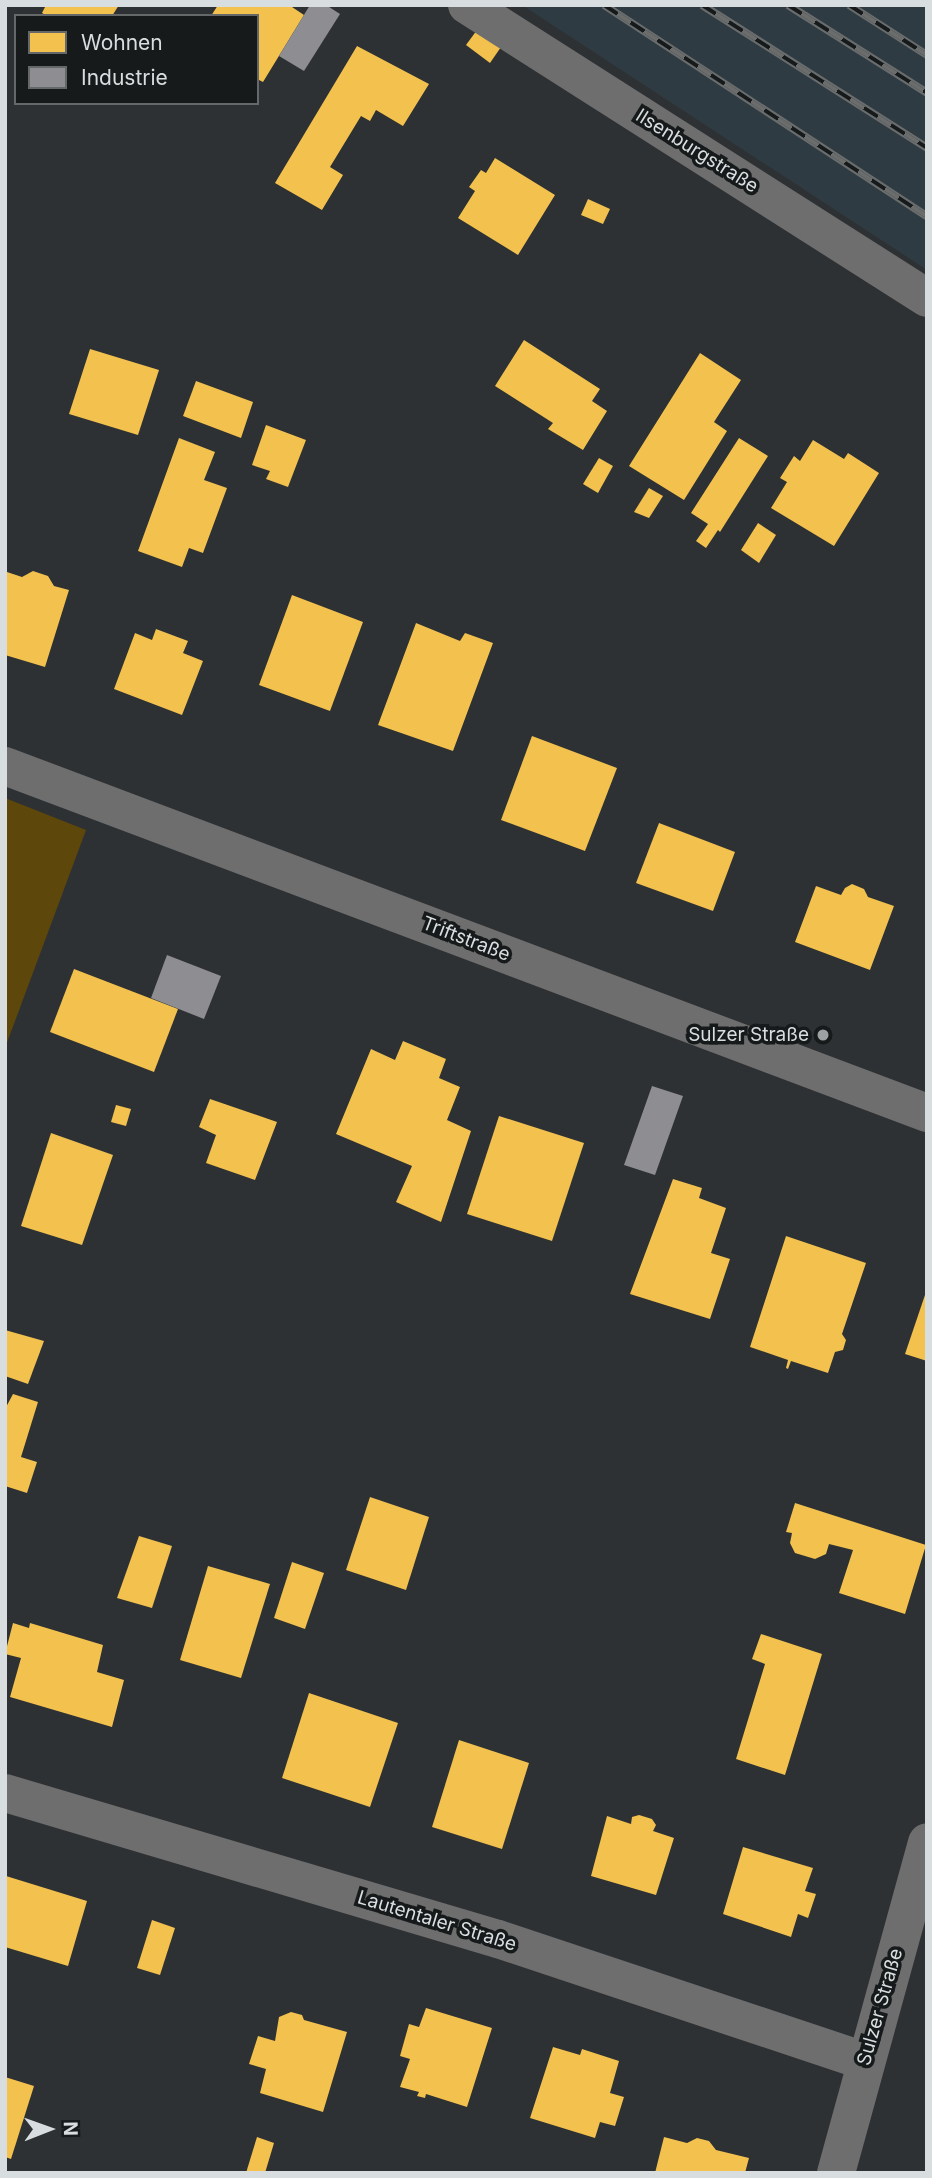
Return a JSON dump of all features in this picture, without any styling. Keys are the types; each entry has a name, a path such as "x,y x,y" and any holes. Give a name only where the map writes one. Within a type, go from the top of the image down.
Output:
{"street":[{"name":"Ilsenburgstraße","path":"467,5 927,298"},
{"name":"Triftstraße","path":"5,766 927,1112"},
{"name":"Lautentaler Straße","path":"5,1793 498,1939 865,2061"},
{"name":"Sulzer Straße","path":"836,2173 927,1842"}],"shaded area":[{"path":"522,5 927,5 927,270 528,9"},
{"path":"5,798 86,830 5,1048"}],"building: Wohnen":[{"path":"46,5 119,5 113,14 42,13"},
{"path":"218,5 289,5 304,15 263,82 259,80 259,14 212,14"},
{"path":"477,30 501,47 490,63 466,45"},
{"path":"357,46 429,84 403,126 376,110 370,121 361,116 330,167 343,175 322,210 275,183"},
{"path":"495,158 555,195 518,255 458,218 475,191 469,187 481,170 486,173"},
{"path":"588,199 610,209 603,224 581,215"},
{"path":"524,340 600,389 592,401 607,411 583,450 548,429 553,423 495,386"},
{"path":"90,349 159,370 138,435 69,414"},
{"path":"700,353 741,380 714,422 727,431 684,500 629,466"},
{"path":"196,381 253,402 241,438 183,416"},
{"path":"266,425 306,440 288,487 266,479 270,471 252,465"},
{"path":"179,438 215,452 204,480 227,488 203,553 189,548 182,567 138,551"},
{"path":"739,438 768,456 720,532 718,530 706,548 696,541 708,524 691,513"},
{"path":"813,440 844,459 848,453 879,473 834,546 771,508 787,482 780,478 794,456 800,461"},
{"path":"599,458 613,466 598,493 583,484"},
{"path":"649,488 663,496 649,518 634,512"},
{"path":"758,523 776,535 759,563 741,550"},
{"path":"33,571 48,576 54,586 69,590 45,667 5,655 7,572 22,577"},
{"path":"292,595 363,622 330,711 259,685"},
{"path":"416,623 460,641 465,633 493,643 453,751 378,725"},
{"path":"156,629 188,641 183,653 203,661 182,715 114,689 135,633 152,640"},
{"path":"532,736 617,768 585,851 501,820"},
{"path":"659,823 735,852 713,911 636,883"},
{"path":"852,884 864,889 868,897 894,906 870,970 795,942 816,886 841,895 845,888"},
{"path":"74,969 178,1009 154,1072 50,1032"},
{"path":"403,1041 446,1059 439,1078 460,1087 447,1120 471,1131 441,1222 396,1202 412,1166 336,1134 371,1049 395,1060"},
{"path":"210,1099 277,1122 255,1180 206,1163 216,1135 199,1127"},
{"path":"116,1105 131,1109 126,1126 111,1122"},
{"path":"499,1116 584,1143 552,1241 467,1214"},
{"path":"51,1133 113,1155 82,1245 21,1226"},
{"path":"673,1179 702,1188 699,1198 726,1208 711,1253 730,1259 710,1319 630,1294"},
{"path":"786,1236 866,1263 842,1334 846,1340 843,1350 835,1352 828,1373 791,1361 788,1369 788,1360 750,1347"},
{"path":"927,1292 927,1361 905,1354"},
{"path":"5,1330 44,1341 28,1384 5,1376"},
{"path":"13,1394 38,1402 21,1457 37,1462 27,1493 5,1486 5,1409"},
{"path":"370,1497 429,1517 406,1590 346,1570"},
{"path":"795,1503 926,1545 905,1614 839,1593 853,1550 829,1544 826,1554 815,1559 795,1553 790,1543 792,1533 786,1532"},
{"path":"139,1536 172,1546 152,1608 117,1598"},
{"path":"292,1562 324,1573 305,1629 274,1618"},
{"path":"208,1566 270,1584 241,1678 180,1660"},
{"path":"13,1623 29,1628 30,1623 103,1645 97,1672 124,1680 112,1727 10,1697 21,1658 5,1654"},
{"path":"761,1634 822,1654 785,1775 736,1759 765,1664 752,1659"},
{"path":"309,1693 398,1723 370,1807 282,1778"},
{"path":"459,1740 529,1763 502,1849 432,1827"},
{"path":"639,1815 652,1819 656,1825 653,1831 674,1838 656,1895 591,1876 607,1816 631,1824 632,1817"},
{"path":"743,1847 813,1868 805,1891 816,1894 808,1918 798,1914 791,1937 723,1914"},
{"path":"6,1876 87,1901 68,1966 5,1947"},
{"path":"152,1920 175,1928 160,1975 137,1968"},
{"path":"426,2008 492,2028 467,2107 426,2094 425,2098 417,2096 419,2092 400,2087 410,2059 400,2056 409,2024 419,2027"},
{"path":"291,2012 302,2015 304,2020 347,2032 323,2112 260,2093 266,2069 249,2064 258,2036 275,2041 279,2017"},
{"path":"553,2047 580,2055 582,2049 619,2061 610,2093 624,2097 615,2126 600,2122 595,2138 530,2118"},
{"path":"5,2077 34,2086 11,2159 5,2157"},
{"path":"257,2137 274,2143 265,2173 246,2173"},
{"path":"664,2137 687,2143 697,2138 709,2141 716,2150 749,2158 745,2173 655,2173"}],"building: Industrie":[{"path":"310,5 326,5 340,14 304,71 279,56"},
{"path":"167,955 221,976 204,1019 151,998"},
{"path":"652,1086 683,1096 655,1175 624,1165"}],"railway":[{"path":"604,5 927,216"},
{"path":"702,5 927,148"},
{"path":"788,5 927,93"},
{"path":"849,5 927,55"}],"place":[{"name":"Sulzer Straße","path":"823,1035"}]}
